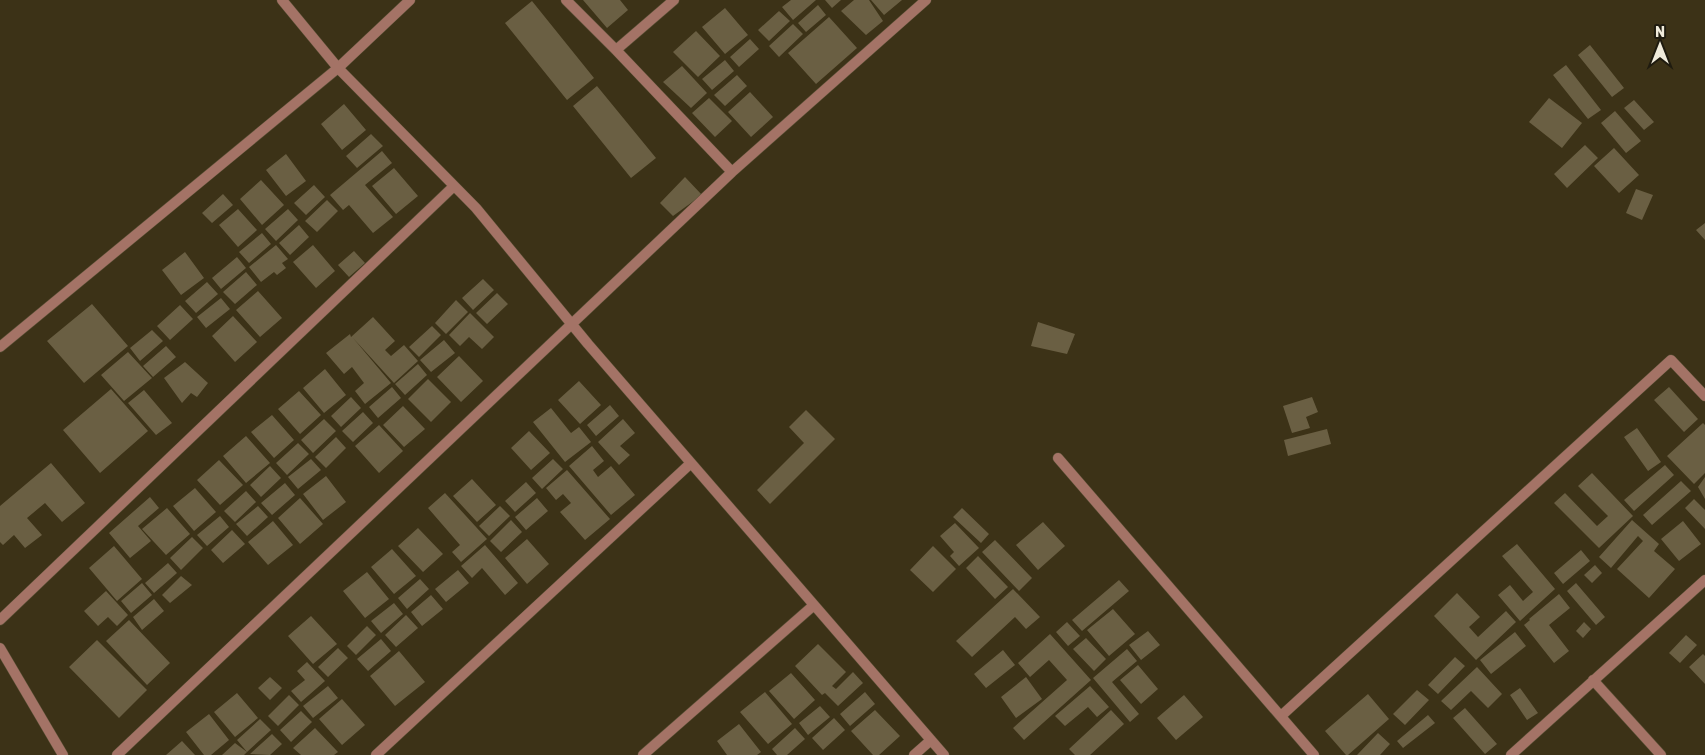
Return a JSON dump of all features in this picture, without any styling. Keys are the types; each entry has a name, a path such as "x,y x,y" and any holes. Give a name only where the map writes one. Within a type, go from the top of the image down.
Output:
{"street":[{"path":"282,0 338,68 476,208 572,324 944,755"},
{"path":"0,347 338,68 410,0"},
{"path":"566,0 732,172"},
{"path":"616,50 674,0"},
{"path":"117,755 732,172 926,0"},
{"path":"0,620 454,186"},
{"path":"1280,716 1671,360 1705,396"},
{"path":"1058,458 1314,755"},
{"path":"376,755 691,463"},
{"path":"1511,755 1705,580"},
{"path":"643,755 814,605"},
{"path":"0,648 62,755"},
{"path":"1593,680 1660,755"},
{"path":"914,755 930,740"}],"building":[{"path":"583,0 620,0 628,10 607,28"},
{"path":"791,0 816,0 793,20 782,7"},
{"path":"825,0 841,0 832,8"},
{"path":"854,0 869,0 883,21 866,35 841,11"},
{"path":"871,0 902,0 884,15"},
{"path":"532,1 594,78 567,100 505,23"},
{"path":"818,5 826,15 806,32 798,23"},
{"path":"725,8 748,35 725,54 702,27"},
{"path":"779,11 790,21 769,41 758,30"},
{"path":"829,17 857,48 816,84 788,53"},
{"path":"793,24 803,34 779,57 769,46"},
{"path":"696,31 720,56 698,77 673,52"},
{"path":"750,39 759,49 739,67 730,57"},
{"path":"1590,45 1624,88 1612,97 1578,55"},
{"path":"725,60 734,71 712,90 702,79"},
{"path":"1566,65 1601,110 1588,119 1553,75"},
{"path":"682,66 707,93 691,108 663,82"},
{"path":"737,75 747,86 725,106 714,95"},
{"path":"597,86 656,158 631,178 573,106"},
{"path":"750,92 773,117 751,137 728,112"},
{"path":"709,98 732,121 715,137 692,113"},
{"path":"1549,98 1582,123 1562,148 1529,122"},
{"path":"1634,100 1654,122 1644,130 1624,108"},
{"path":"344,104 366,130 342,150 321,124"},
{"path":"1615,111 1641,141 1626,153 1601,123"},
{"path":"371,134 383,146 357,168 346,156"},
{"path":"1585,145 1598,158 1567,188 1554,174"},
{"path":"1614,148 1639,175 1619,193 1594,166"},
{"path":"382,151 392,163 365,185 393,217 373,233 349,205 343,210 330,195"},
{"path":"286,154 306,181 286,196 266,170"},
{"path":"394,168 418,196 396,214 372,186"},
{"path":"685,177 702,195 673,216 660,203"},
{"path":"261,180 284,205 262,225 240,199"},
{"path":"314,185 325,197 306,215 294,203"},
{"path":"1636,189 1653,195 1642,220 1626,213"},
{"path":"223,194 233,205 212,223 202,213"},
{"path":"327,200 338,211 317,232 305,221"},
{"path":"238,209 257,230 238,247 219,225"},
{"path":"288,209 298,220 276,241 265,229"},
{"path":"1705,223 1705,240 1696,230"},
{"path":"299,225 309,237 290,255 279,243"},
{"path":"262,233 271,244 249,263 239,252"},
{"path":"276,245 288,259 282,263 286,268 277,275 274,272 261,282 249,267"},
{"path":"313,245 335,271 316,288 293,262"},
{"path":"354,251 365,263 349,277 338,265"},
{"path":"185,252 204,278 181,295 162,270"},
{"path":"237,257 246,268 221,289 212,278"},
{"path":"246,272 257,285 235,304 223,292"},
{"path":"483,279 494,290 473,310 462,298"},
{"path":"207,282 218,294 196,313 185,301"},
{"path":"258,291 282,318 260,337 236,310"},
{"path":"497,293 508,304 487,324 476,313"},
{"path":"221,298 230,309 206,328 197,317"},
{"path":"456,300 468,312 446,334 435,323"},
{"path":"92,304 128,346 84,383 47,341"},
{"path":"180,305 193,319 170,340 157,326"},
{"path":"470,313 494,337 482,349 469,337 460,346 449,335"},
{"path":"233,316 257,342 235,362 212,336"},
{"path":"373,317 395,341 385,350 391,356 404,345 418,361 394,383 353,338 391,383 365,404 355,391 364,383 352,367 344,374 326,353 350,334 351,337"},
{"path":"1038,322 1075,334 1067,354 1031,346"},
{"path":"432,326 441,335 419,357 409,347"},
{"path":"152,330 163,341 140,361 130,348"},
{"path":"444,340 455,353 431,372 420,360"},
{"path":"166,346 176,357 153,377 143,366"},
{"path":"128,352 152,378 124,401 101,375"},
{"path":"459,356 483,381 461,402 437,377"},
{"path":"185,362 208,383 197,397 191,393 182,403 164,378"},
{"path":"418,364 427,375 405,395 395,384"},
{"path":"325,369 346,395 324,413 303,388"},
{"path":"428,379 451,402 431,422 408,399"},
{"path":"579,381 601,405 580,424 558,400"},
{"path":"392,387 401,398 378,418 369,407"},
{"path":"1669,387 1698,419 1684,432 1654,400"},
{"path":"111,389 148,431 100,473 63,430"},
{"path":"144,390 172,423 156,435 128,403"},
{"path":"299,391 321,415 300,434 278,409"},
{"path":"351,397 361,408 341,427 331,416"},
{"path":"1312,397 1318,412 1306,417 1310,428 1292,433 1283,406"},
{"path":"610,405 619,416 596,436 587,425"},
{"path":"403,406 425,429 404,447 383,425"},
{"path":"551,408 571,433 579,427 591,442 565,462 533,422"},
{"path":"806,410 835,439 770,504 757,490 804,443 789,427"},
{"path":"363,412 373,423 353,442 342,431"},
{"path":"272,415 294,440 274,458 251,432"},
{"path":"324,419 336,431 313,453 301,440"},
{"path":"623,419 635,433 620,446 630,455 619,465 598,442"},
{"path":"1703,423 1705,425 1705,473 1694,484 1667,456"},
{"path":"379,425 403,451 379,473 355,446"},
{"path":"1637,428 1661,462 1648,471 1624,437"},
{"path":"1327,429 1331,444 1288,456 1284,440"},
{"path":"529,431 550,453 531,470 511,448"},
{"path":"246,436 270,463 246,483 223,456"},
{"path":"336,437 346,448 326,468 315,457"},
{"path":"298,443 309,454 287,475 276,463"},
{"path":"592,446 604,461 593,470 598,477 611,466 635,495 611,515 569,466"},
{"path":"311,459 321,470 298,489 288,477"},
{"path":"553,459 563,469 542,489 532,478"},
{"path":"219,460 243,485 220,505 197,480"},
{"path":"51,463 85,503 62,522 45,503 27,518 42,535 25,548 14,535 3,545 0,542 0,506"},
{"path":"1665,465 1674,475 1634,511 1624,500"},
{"path":"270,466 281,478 261,497 250,485"},
{"path":"567,470 610,519 585,540 560,512 571,503 563,494 556,500 546,488"},
{"path":"1592,473 1633,516 1599,548 1554,503 1565,493 1597,526 1608,516 1578,486"},
{"path":"326,476 346,502 323,520 303,494"},
{"path":"1705,477 1705,499 1698,487"},
{"path":"472,479 496,505 477,522 453,496"},
{"path":"1681,481 1691,491 1652,525 1643,515"},
{"path":"526,482 536,493 515,512 505,501"},
{"path":"285,483 295,495 272,515 261,503"},
{"path":"195,488 216,512 194,531 173,506"},
{"path":"246,491 256,502 235,522 224,511"},
{"path":"445,493 487,539 461,562 452,552 460,545 428,508"},
{"path":"150,497 159,508 138,526 151,541 130,558 109,533"},
{"path":"300,498 323,524 300,544 278,518"},
{"path":"537,498 548,511 526,530 515,517"},
{"path":"1694,499 1705,510 1705,529 1685,508"},
{"path":"258,506 268,517 247,536 236,524"},
{"path":"500,506 510,516 489,536 479,526"},
{"path":"167,508 190,534 166,555 142,529"},
{"path":"962,508 989,534 981,543 953,517"},
{"path":"220,516 229,527 207,546 197,535"},
{"path":"511,520 522,532 501,552 490,541"},
{"path":"1632,520 1659,544 1654,551 1675,569 1649,598 1617,569 1643,541 1638,536 1611,568 1599,557"},
{"path":"273,521 293,545 268,565 248,542"},
{"path":"1683,521 1701,544 1679,561 1661,539"},
{"path":"1043,522 1065,546 1038,570 1016,545"},
{"path":"955,523 979,548 959,566 950,556 954,552 940,536"},
{"path":"418,528 443,554 423,572 398,546"},
{"path":"232,530 245,544 223,563 211,550"},
{"path":"192,537 203,548 181,570 170,558"},
{"path":"527,539 549,564 527,584 505,558"},
{"path":"995,540 1032,578 1019,591 982,552"},
{"path":"1517,544 1555,589 1520,621 1498,595 1510,585 1523,601 1533,592 1502,556"},
{"path":"485,545 518,583 505,595 482,568 472,578 461,566"},
{"path":"114,546 142,579 117,601 89,568"},
{"path":"933,546 956,569 933,592 910,570"},
{"path":"392,549 416,576 394,594 371,567"},
{"path":"1581,550 1590,561 1563,584 1554,573"},
{"path":"978,556 1008,587 995,599 966,568"},
{"path":"168,563 177,573 154,593 145,583"},
{"path":"1595,565 1602,573 1592,583 1584,575"},
{"path":"458,570 469,583 446,602 435,589"},
{"path":"367,572 389,599 365,618 343,591"},
{"path":"181,576 192,585 170,603 162,595"},
{"path":"420,579 429,589 407,609 398,598"},
{"path":"1119,580 1129,591 1082,631 1072,620"},
{"path":"142,583 152,595 131,613 121,601"},
{"path":"1576,583 1605,617 1596,625 1567,591"},
{"path":"1013,589 1040,617 1026,629 1015,617 972,657 956,641"},
{"path":"106,591 128,615 117,626 108,617 98,626 84,611"},
{"path":"1457,593 1480,617 1469,627 1478,637 1506,611 1516,622 1476,660 1434,616"},
{"path":"1559,594 1570,608 1549,625 1569,651 1554,663 1524,625"},
{"path":"431,595 443,609 422,626 411,612"},
{"path":"154,599 164,611 142,630 133,617"},
{"path":"394,603 403,614 381,633 371,621"},
{"path":"1113,609 1135,634 1109,656 1087,630"},
{"path":"406,615 418,628 396,647 385,635"},
{"path":"311,616 337,644 313,664 288,636"},
{"path":"129,620 170,663 147,685 106,641"},
{"path":"1067,622 1080,636 1068,646 1056,632"},
{"path":"1584,622 1591,629 1583,638 1576,631"},
{"path":"367,626 376,635 356,655 347,646"},
{"path":"1148,631 1160,645 1141,660 1129,645"},
{"path":"1515,632 1526,646 1491,674 1480,660"},
{"path":"1050,634 1091,680 1024,740 1013,728 1067,680 1049,660 1030,677 1018,663"},
{"path":"1686,635 1697,645 1680,663 1669,653"},
{"path":"1086,638 1106,659 1094,671 1073,649"},
{"path":"381,639 391,651 368,671 357,659"},
{"path":"97,640 147,690 119,718 69,667"},
{"path":"818,644 846,672 832,686 836,689 853,672 863,683 838,706 825,693 822,695 795,666"},
{"path":"338,648 348,658 328,677 318,667"},
{"path":"1127,649 1137,661 1112,682 1139,714 1130,722 1093,678"},
{"path":"1003,650 1015,665 986,688 974,674"},
{"path":"399,651 425,682 395,706 370,676"},
{"path":"1703,654 1705,656 1705,684 1689,667"},
{"path":"1455,657 1465,666 1438,694 1428,685"},
{"path":"307,662 325,681 301,702 291,691 305,680 297,671"},
{"path":"1138,665 1158,689 1141,704 1120,680"},
{"path":"1477,667 1502,694 1488,708 1471,691 1451,710 1441,701"},
{"path":"791,673 815,700 794,719 769,691"},
{"path":"270,677 282,688 270,700 258,688"},
{"path":"1026,677 1042,699 1016,718 1001,697"},
{"path":"328,686 338,698 313,718 303,706"},
{"path":"1090,686 1109,707 1097,717 1088,707 1065,726 1055,716"},
{"path":"1520,688 1538,713 1527,720 1510,695"},
{"path":"1417,690 1429,700 1405,725 1393,714"},
{"path":"765,692 792,724 768,744 740,712"},
{"path":"865,692 875,704 850,726 840,714"},
{"path":"237,693 258,718 235,737 214,712"},
{"path":"1368,694 1389,719 1346,755 1325,731"},
{"path":"289,695 299,705 278,726 268,716"},
{"path":"1184,695 1203,717 1176,740 1157,718"},
{"path":"342,699 365,725 342,745 319,719"},
{"path":"820,706 830,717 808,735 799,723"},
{"path":"1465,708 1497,744 1485,754 1453,718"},
{"path":"875,710 900,736 879,755 873,755 851,731"},
{"path":"1111,710 1124,724 1090,755 1075,755 1069,749"},
{"path":"301,711 312,722 291,742 280,730"},
{"path":"209,714 229,740 211,755 204,755 186,732"},
{"path":"1428,715 1435,723 1403,748 1397,741"},
{"path":"834,718 845,730 823,750 812,738"},
{"path":"260,719 271,730 247,752 237,740"},
{"path":"739,724 761,752 757,755 727,755 717,741"},
{"path":"315,728 338,752 334,755 301,755 293,748"},
{"path":"795,728 805,739 787,755 777,755 772,749"},
{"path":"1378,733 1390,744 1380,755 1357,755"},
{"path":"272,734 282,744 270,755 250,754"},
{"path":"182,741 195,755 166,755"},
{"path":"235,743 247,752 244,755 222,755"}]}
